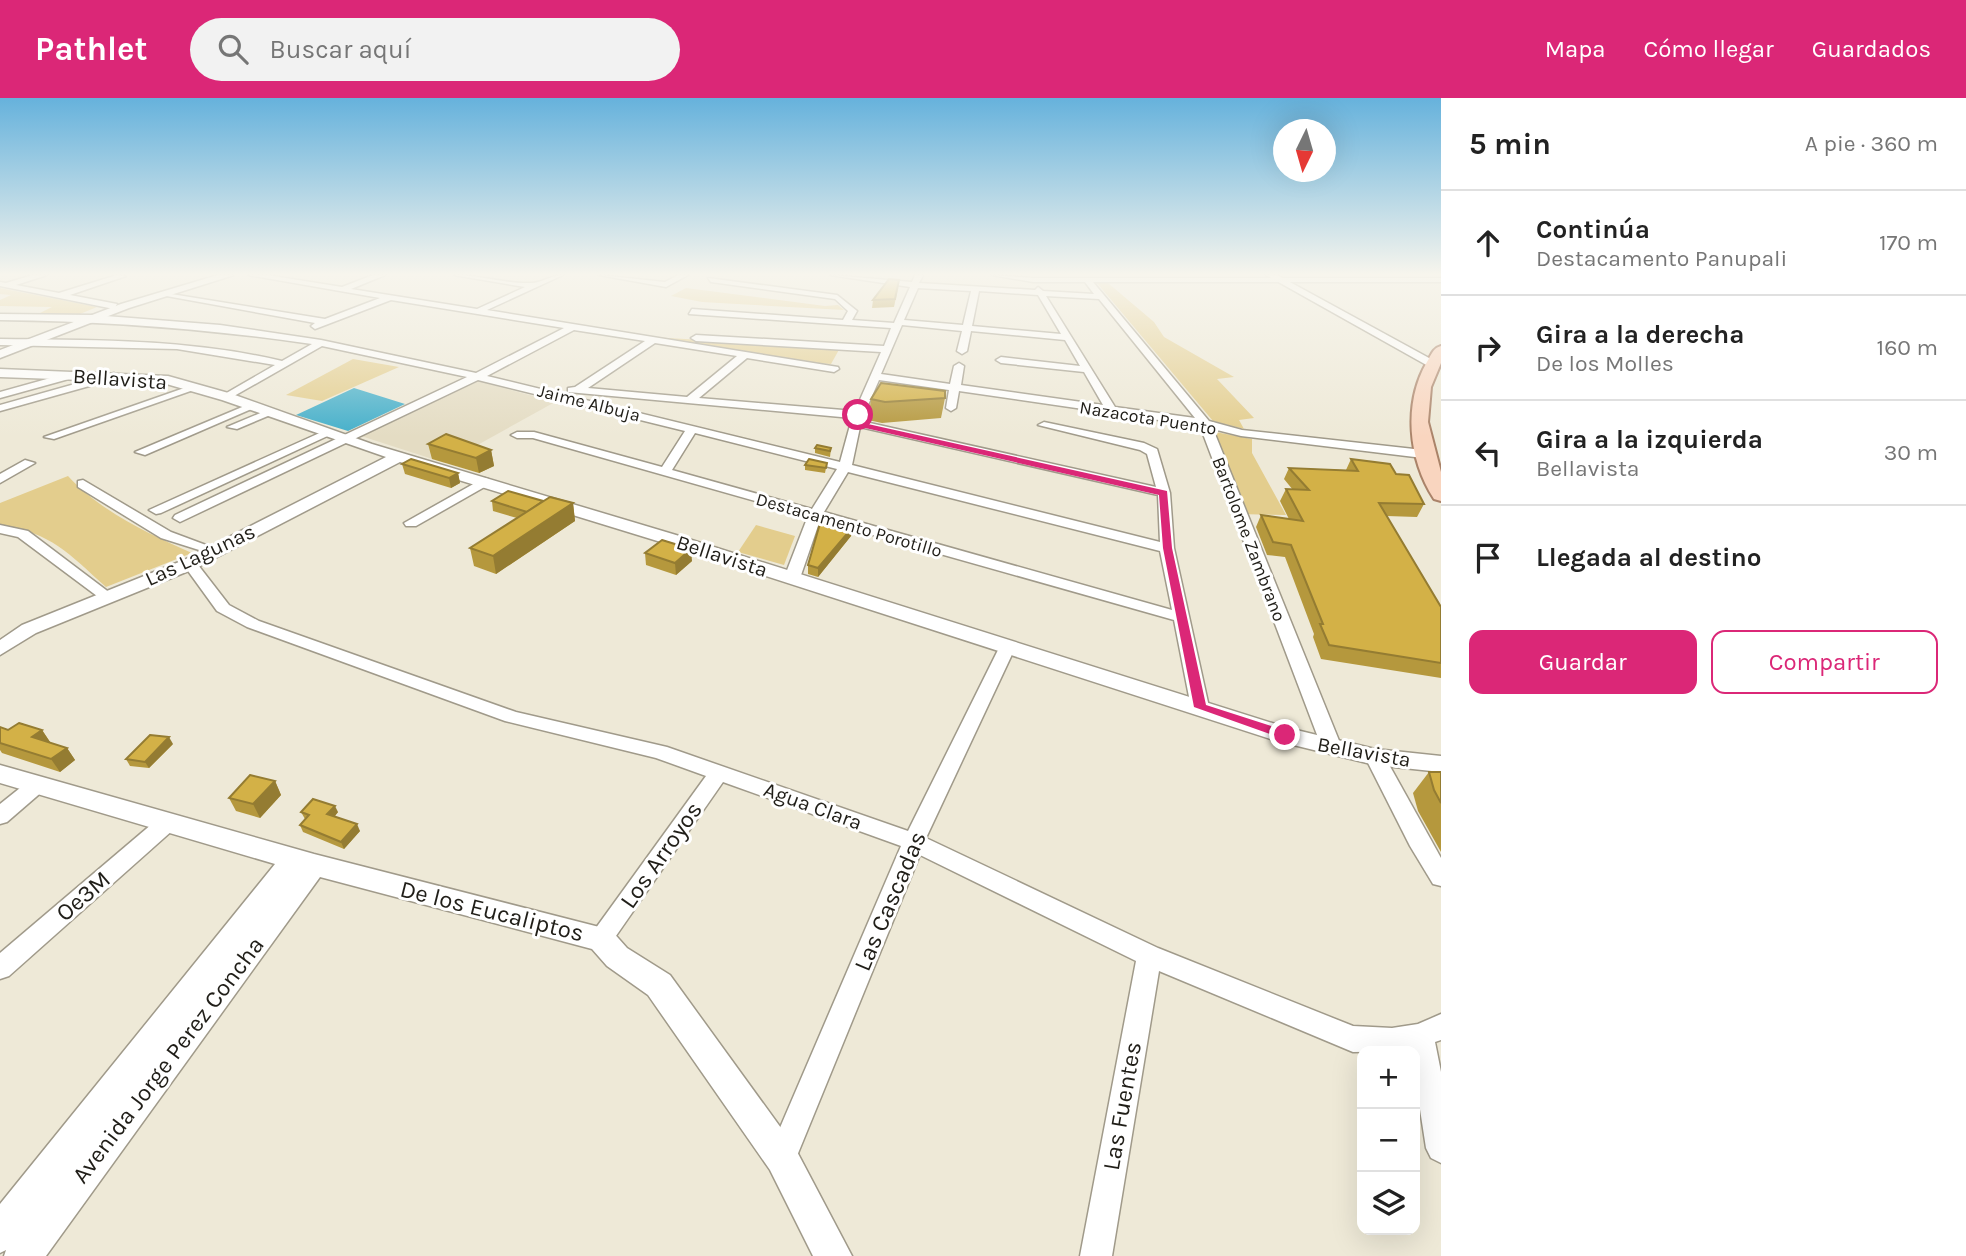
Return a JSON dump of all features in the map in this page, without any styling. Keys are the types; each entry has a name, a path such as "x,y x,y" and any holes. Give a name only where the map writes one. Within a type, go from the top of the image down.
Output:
{"main road":[{"path":"4,344 45,329"},
{"path":"0,354 64,329"},
{"path":"1437,357 1418,404 1423,454 1441,495"}],"street":[{"name":"Jaime Albuja","path":"227,329 289,337 478,376 1167,548"},
{"path":"289,337 308,329"},
{"path":"156,510 340,437 478,376 569,329"},
{"path":"589,329 636,335 886,349"},
{"path":"792,578 815,516 845,467 856,419 895,329"},
{"path":"962,352 967,329"},
{"path":"978,329 1070,338"},
{"path":"1064,329 1113,412"},
{"name":"Bartolome Zambrano","path":"1129,329 1205,423 1332,748"},
{"path":"1380,329 1437,357"},
{"path":"636,335 652,341 834,369"},
{"path":"578,390 652,341"},
{"path":"227,397 321,343"},
{"path":"4,344 195,346 236,352 281,364"},
{"path":"690,400 743,356"},
{"path":"1001,360 1089,370"},
{"path":"951,408 959,366"},
{"name":"Bellavista","path":"0,373 164,379 227,397 398,457 1332,748 1375,757 1441,764"},
{"path":"0,395 72,375"},
{"path":"0,408 114,376"},
{"name":"Nazacota Puento","path":"875,376 1205,423 1241,433 1423,454"},
{"path":"512,384 856,419 1164,493"},
{"path":"50,437 194,388"},
{"path":"141,452 251,407"},
{"path":"175,449 269,413"},
{"path":"1044,425 1144,447 1153,452 1164,493 1167,548 1200,707"},
{"path":"665,472 692,428"},
{"name":"Destacamento Porotillo","path":"517,435 534,435 1180,617"},
{"path":"180,518 340,437"},
{"name":"Las Lagunas","path":"0,649 29,629 190,564 398,457"},
{"path":"0,479 29,463"},
{"path":"411,523 484,482"},
{"path":"83,484 166,535 215,551"},
{"path":"0,529 23,534 106,596"},
{"name":"Agua Clara","path":"190,564 223,608 253,624 512,717 660,751 914,842 1149,956 1353,1039 1392,1041 1431,1031"},
{"name":"Las Cascadas","path":"782,1158 914,842 1007,648"},
{"path":"1375,757 1418,840 1441,877"},
{"name":"Los Arroyos","path":"601,939 720,772"},
{"name":"De los Eucaliptos","path":"0,774 304,862 601,939 617,957 659,985 782,1158 833,1256"},
{"path":"0,816 37,785"},
{"name":"Oe3M","path":"0,968 166,824"},
{"name":"Avenida Jorge Perez Concha","path":"0,1234 304,862"},
{"name":"Avenida Jorge Perez Concha","path":"23,1256 304,862"},
{"name":"Las Fuentes","path":"1096,1256 1149,956"},
{"path":"1431,1031 1441,1148"}],"shaded area":[{"path":"1136,329 1159,329 1164,337 1234,377 1217,379 1254,418 1239,420 1244,429 1213,421"},
{"path":"650,337 840,348 831,364 800,362"},
{"path":"353,359 399,367 322,401 286,395"},
{"path":"478,381 555,402 445,463 361,436"},
{"path":"1210,431 1252,439 1252,453 1286,515 1236,514"},
{"path":"68,476 110,511 142,530 192,553 106,587 58,546 33,533 0,525 0,503"},
{"path":"756,525 795,536 784,565 738,552"}],"water":[{"path":"354,388 405,404 348,431 296,415"}],"building":[{"path":"881,383 945,391 945,398 885,402 871,399"},
{"path":"446,434 491,450 476,458 428,444"},
{"path":"817,445 831,448 830,451 815,448"},
{"path":"411,459 458,473 449,478 402,464"},
{"path":"809,459 827,463 826,468 805,465"},
{"path":"1351,459 1390,464 1396,474 1409,475 1424,504 1379,503 1441,607 1441,663 1329,645 1291,545 1273,542 1261,515 1303,521 1286,489 1309,490 1289,468 1358,471"},
{"path":"508,491 543,501 527,512 492,501"},
{"path":"550,497 573,503 493,556 470,548"},
{"path":"821,520 852,528 818,568 808,565"},
{"path":"662,540 691,549 675,563 645,553"},
{"path":"19,723 42,730 32,737 67,748 51,759 0,743 0,727 8,730"},
{"path":"150,735 169,737 145,762 126,759"},
{"path":"1429,772 1441,772 1441,803 1434,790"},
{"path":"250,775 275,781 253,804 229,798"},
{"path":"313,799 335,806 327,814 357,824 341,842 300,825 309,815 301,812"}],"route":[{"path":"858,415 855,424 1164,493 1167,548 1200,707 1285,735"}]}
